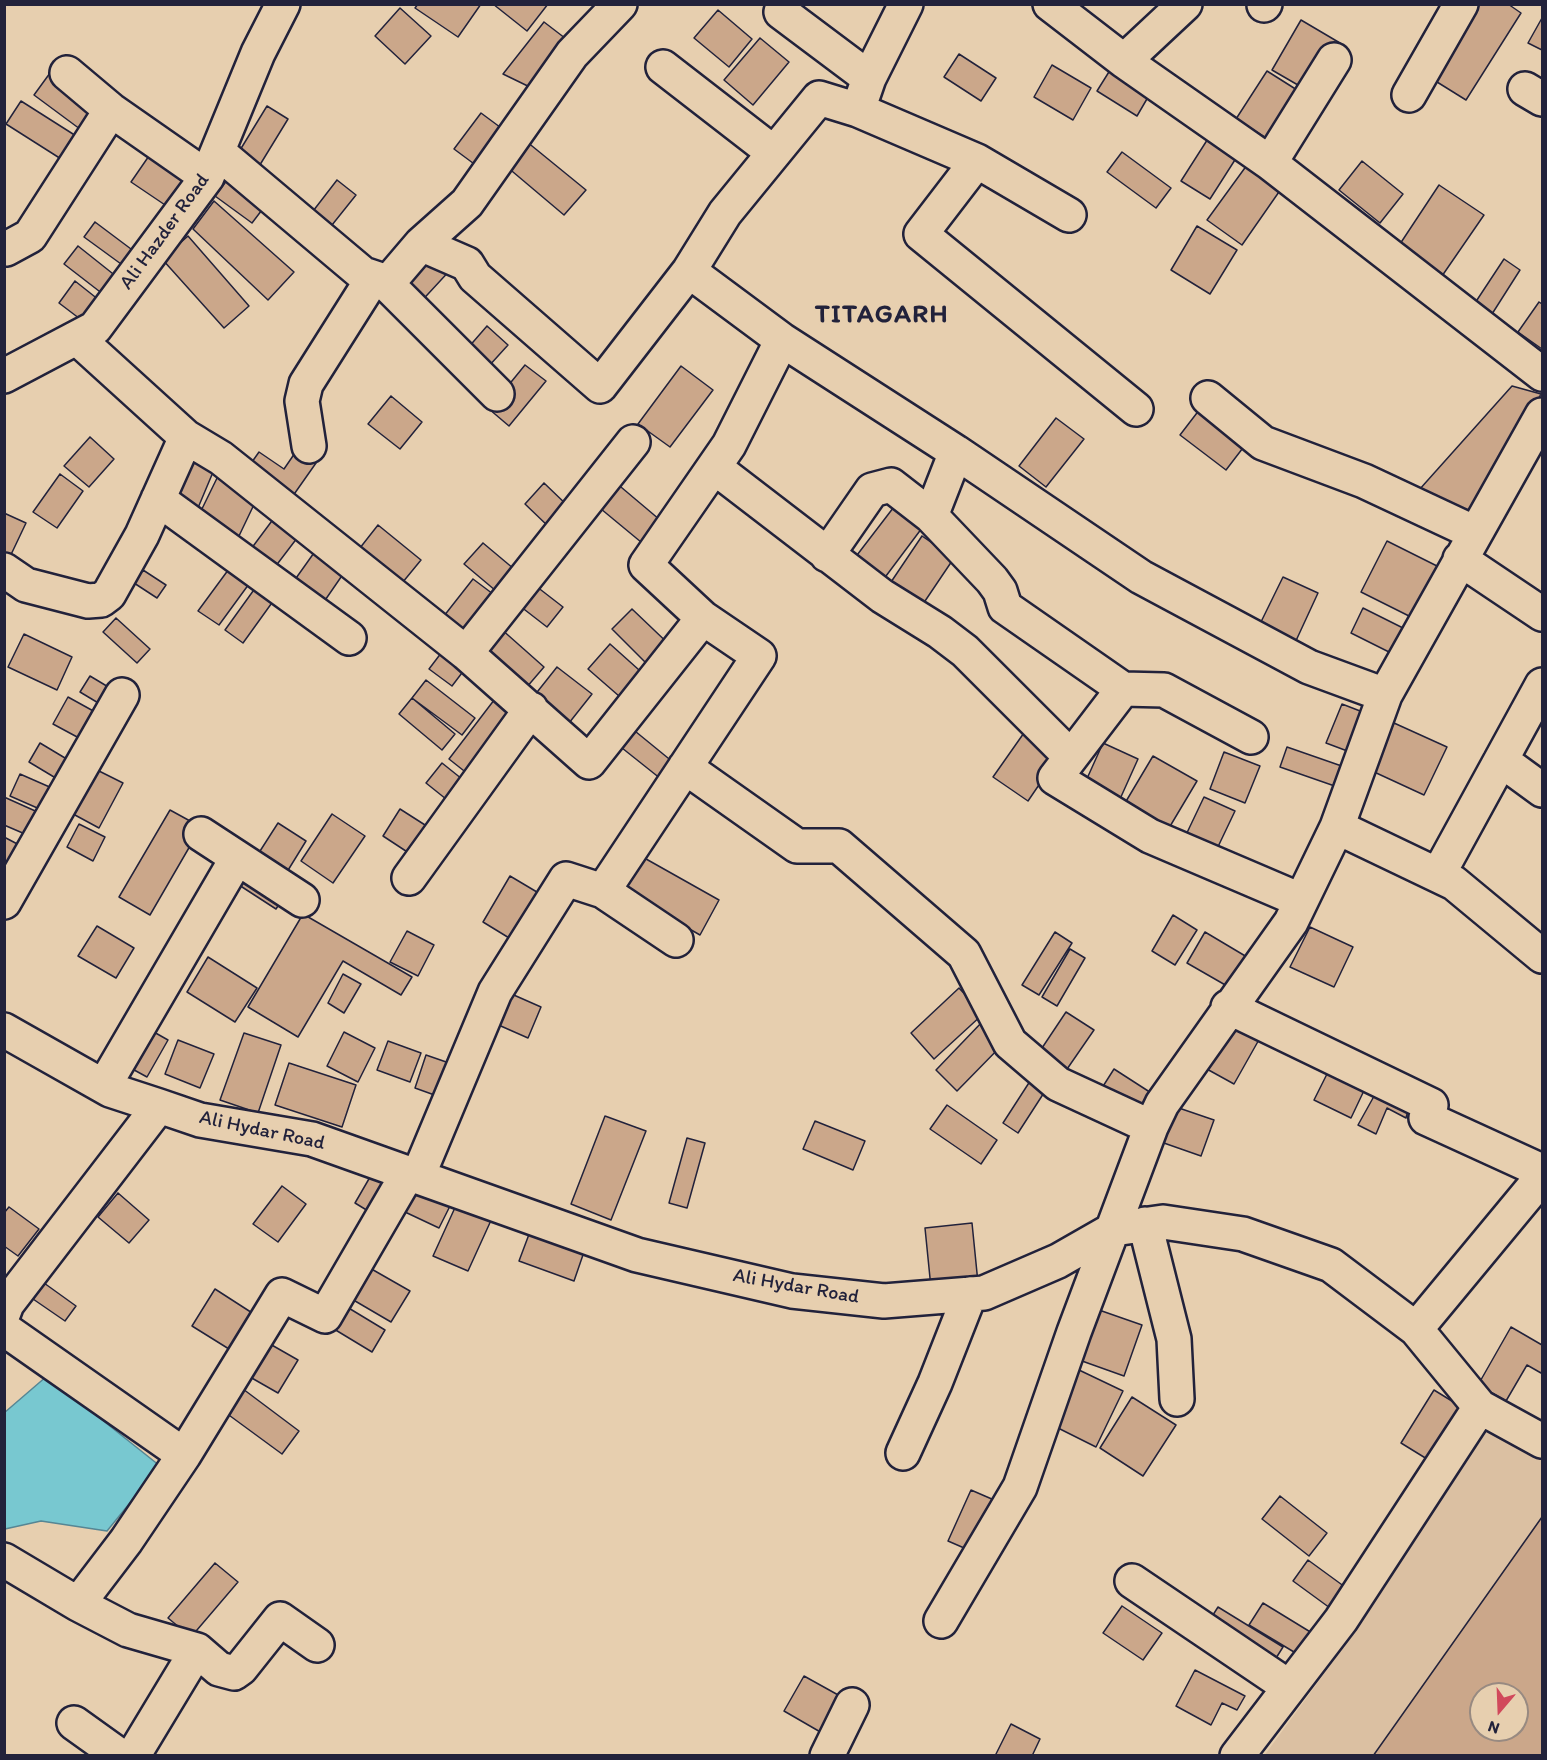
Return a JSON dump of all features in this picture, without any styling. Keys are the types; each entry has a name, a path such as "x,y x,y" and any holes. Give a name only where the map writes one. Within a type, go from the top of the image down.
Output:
{"street":[{"name":"Ali Hazder Road","path":"4,376 95,328 212,164 258,53 284,4"},
{"path":"67,73 111,110 212,164 363,274 378,279 392,278 421,244 467,204 572,54 620,4"},
{"path":"858,110 869,78 906,4"},
{"path":"1050,4 1124,61 1270,163 1542,374"},
{"path":"1124,61 1185,4"},
{"path":"1409,95 1461,4"},
{"path":"781,12 869,78"},
{"path":"1270,163 1334,60"},
{"path":"663,67 774,153"},
{"path":"421,244 467,264 474,277 600,386 689,271 725,213 819,98 858,110 977,161 1070,215"},
{"path":"6,249 30,236 111,110"},
{"path":"977,161 921,234 1136,410"},
{"path":"689,271 782,340 956,452 1141,577 1309,667 1385,695"},
{"path":"378,279 497,394"},
{"path":"309,446 302,401 306,384 378,279"},
{"path":"77,338 186,437 221,458 466,653 589,762 704,618"},
{"path":"603,891 759,656 704,618 646,565 729,445 782,340"},
{"path":"1208,398 1263,443 1364,481 1468,546 1542,614"},
{"path":"941,1621 1020,1486 1129,1226 1150,1127 1162,1104 1228,1007 1291,922 1337,827 1385,695 1542,415"},
{"path":"4,570 26,585 88,601 101,600 109,594 131,554 186,437"},
{"path":"466,653 633,442"},
{"path":"932,516 956,452"},
{"path":"714,467 882,596 940,632 964,651 1071,757"},
{"path":"828,555 872,490 880,486 891,485 932,516 992,580 1000,591 1005,607 1123,689 1164,690 1251,737"},
{"path":"158,499 349,638"},
{"path":"1438,875 1542,685"},
{"path":"1123,689 1055,778 1150,836 1300,900"},
{"path":"4,902 122,695"},
{"path":"409,878 531,709"},
{"path":"1501,760 1542,790"},
{"path":"685,767 797,846 839,846 964,954 1010,1043 1058,1084 1150,1127"},
{"path":"1337,827 1454,883 1542,956"},
{"path":"201,834 302,900"},
{"path":"104,1086 237,858"},
{"path":"78,1604 126,1541 184,1455 282,1295 325,1316 413,1175 495,992 566,879 603,891 676,940"},
{"path":"1228,1007 1431,1105 1426,1118 1542,1171"},
{"name":"Ali Hydar Road","path":"4,1030 104,1086 159,1107 200,1120 312,1139 638,1256 792,1291 884,1301 984,1293 1058,1262 1129,1226 1163,1221 1243,1234 1331,1265 1416,1329 1480,1407 1542,1442"},
{"path":"4,1312 7,1304 159,1107"},
{"path":"1416,1329 1542,1177"},
{"path":"1129,1226 1174,1338 1177,1399"},
{"path":"903,1453 935,1383 970,1294"},
{"path":"4,1329 184,1455"},
{"path":"1237,1755 1341,1620 1480,1407"},
{"path":"4,1560 78,1604 128,1630 197,1650 219,1669 234,1673 280,1619 317,1645"},
{"path":"1132,1581 1289,1687"},
{"path":"133,1755 197,1650"},
{"path":"827,1755 852,1705"},
{"path":"74,1723 120,1755"}],"shaded area":[{"path":"1482,1424 1542,1457 1542,1755 1264,1756 1359,1626"}],"water":[{"path":"47,1376 160,1466 107,1531 41,1521 5,1529 4,1413"}],"building":[{"path":"418,4 481,4 458,37 415,8"},
{"path":"493,4 548,4 527,31"},
{"path":"1474,4 1508,4 1521,13 1466,100 1429,77"},
{"path":"400,8 431,36 405,64 375,36"},
{"path":"718,10 752,39 729,67 694,38"},
{"path":"1542,18 1542,50 1528,43"},
{"path":"1301,20 1340,43 1310,92 1272,70"},
{"path":"544,22 574,45 538,91 503,74"},
{"path":"760,38 789,62 753,105 724,80"},
{"path":"959,54 996,78 981,101 944,77"},
{"path":"1052,65 1091,88 1073,120 1034,97"},
{"path":"1112,67 1151,92 1137,116 1097,91"},
{"path":"1267,71 1305,95 1274,143 1236,119"},
{"path":"50,73 104,113 88,135 34,95"},
{"path":"21,101 84,141 69,164 6,124"},
{"path":"267,106 288,119 258,168 237,155"},
{"path":"481,113 512,136 485,172 454,149"},
{"path":"1211,134 1240,152 1210,199 1181,181"},
{"path":"521,137 586,190 564,215 500,161"},
{"path":"1122,152 1171,188 1156,208 1107,172"},
{"path":"151,153 195,183 174,211 131,182"},
{"path":"1362,161 1403,194 1380,223 1339,190"},
{"path":"1247,165 1281,189 1242,245 1207,220"},
{"path":"231,175 268,202 252,223 215,196"},
{"path":"337,180 356,195 328,230 310,215"},
{"path":"1439,185 1484,215 1442,276 1398,247"},
{"path":"214,201 294,272 268,300 193,229"},
{"path":"95,222 143,258 132,272 84,237"},
{"path":"1197,226 1237,250 1210,294 1171,270"},
{"path":"188,236 249,306 224,328 162,259"},
{"path":"78,246 122,281 108,298 64,264"},
{"path":"435,251 453,267 416,307 399,291"},
{"path":"1504,259 1520,270 1492,314 1475,303"},
{"path":"75,281 104,304 88,325 59,303"},
{"path":"1539,302 1542,304 1542,349 1518,332"},
{"path":"487,326 508,345 488,367 467,349"},
{"path":"525,365 546,381 509,426 489,409"},
{"path":"681,366 713,390 670,447 638,424"},
{"path":"1512,386 1541,394 1470,519 1419,490"},
{"path":"391,396 422,422 400,449 368,424"},
{"path":"1203,405 1249,440 1226,470 1180,435"},
{"path":"1056,418 1084,439 1046,487 1019,466"},
{"path":"90,437 114,459 89,487 64,466"},
{"path":"297,450 316,463 290,500 247,469 259,452 284,469"},
{"path":"190,454 216,465 195,515 169,504"},
{"path":"220,472 260,492 238,538 197,519"},
{"path":"60,474 83,491 57,528 33,512"},
{"path":"615,482 666,525 647,547 595,504"},
{"path":"544,483 570,508 550,528 525,504"},
{"path":"900,499 928,520 883,580 854,559"},
{"path":"280,510 304,529 275,567 251,549"},
{"path":"4,513 26,523 7,563 4,562"},
{"path":"378,525 421,560 398,588 356,553"},
{"path":"922,536 954,558 921,607 889,585"},
{"path":"1387,541 1445,570 1419,621 1361,592"},
{"path":"321,543 350,564 319,609 289,588"},
{"path":"483,543 520,574 502,596 464,564"},
{"path":"237,558 257,573 219,625 198,611"},
{"path":"143,570 166,585 157,598 134,583"},
{"path":"1283,577 1318,593 1294,645 1258,628"},
{"path":"473,579 501,600 468,643 440,621"},
{"path":"261,580 279,593 243,643 225,630"},
{"path":"532,583 563,607 547,627 516,603"},
{"path":"1363,608 1415,634 1403,659 1351,633"},
{"path":"632,609 675,650 654,671 612,629"},
{"path":"116,618 150,649 137,663 103,632"},
{"path":"500,628 544,667 526,688 481,650"},
{"path":"24,634 72,657 57,690 8,667"},
{"path":"448,644 471,661 452,686 429,669"},
{"path":"610,644 648,678 627,703 588,669"},
{"path":"557,667 592,694 569,723 534,696"},
{"path":"90,676 120,694 110,710 80,692"},
{"path":"426,680 475,718 462,735 412,698"},
{"path":"501,691 526,709 473,778 449,759"},
{"path":"68,697 106,718 92,745 53,724"},
{"path":"412,698 455,734 442,750 399,714"},
{"path":"1342,704 1373,716 1358,755 1326,743"},
{"path":"1394,723 1447,747 1424,795 1372,771"},
{"path":"630,727 679,767 666,783 617,744"},
{"path":"1026,730 1060,754 1028,801 993,777"},
{"path":"40,743 80,767 69,786 29,762"},
{"path":"1103,743 1138,759 1120,799 1085,783"},
{"path":"1287,747 1356,771 1349,791 1280,767"},
{"path":"1224,752 1260,766 1245,803 1210,789"},
{"path":"1153,756 1197,781 1169,828 1125,803"},
{"path":"442,763 472,787 456,807 426,783"},
{"path":"85,764 123,783 99,828 62,808"},
{"path":"20,774 61,792 51,814 10,796"},
{"path":"4,797 42,814 32,837 4,825"},
{"path":"1204,797 1235,811 1215,853 1184,839"},
{"path":"400,809 436,832 418,859 383,836"},
{"path":"170,810 201,827 150,915 119,897"},
{"path":"332,814 365,836 333,883 301,861"},
{"path":"278,823 306,841 282,880 253,862"},
{"path":"79,824 105,837 93,861 67,847"},
{"path":"4,837 25,848 4,885"},
{"path":"639,855 719,900 700,935 620,889"},
{"path":"249,871 285,895 276,909 239,885"},
{"path":"510,876 547,898 519,944 483,922"},
{"path":"303,914 412,977 401,995 343,961 298,1037 248,1007"},
{"path":"1173,915 1197,930 1175,965 1152,951"},
{"path":"97,926 134,948 116,978 78,956"},
{"path":"1310,927 1353,947 1334,987 1290,967"},
{"path":"407,931 434,945 418,976 390,962"},
{"path":"1055,932 1072,943 1039,995 1022,985"},
{"path":"1205,932 1252,960 1234,990 1187,963"},
{"path":"1070,949 1085,958 1057,1006 1042,997"},
{"path":"208,957 257,988 235,1022 187,992"},
{"path":"343,974 361,984 344,1013 328,1003"},
{"path":"959,988 983,1014 934,1059 911,1033"},
{"path":"507,992 541,1007 528,1038 494,1023"},
{"path":"1066,1012 1094,1030 1065,1072 1038,1054"},
{"path":"1236,1012 1265,1029 1234,1084 1205,1068"},
{"path":"983,1021 1005,1042 957,1091 936,1070"},
{"path":"145,1027 168,1040 147,1077 125,1065"},
{"path":"344,1032 375,1048 358,1082 327,1066"},
{"path":"244,1033 281,1045 258,1113 220,1100"},
{"path":"178,1040 214,1054 200,1088 165,1074"},
{"path":"388,1041 421,1053 410,1082 377,1070"},
{"path":"426,1055 452,1064 440,1097 415,1088"},
{"path":"1333,1062 1369,1080 1351,1118 1314,1100"},
{"path":"289,1063 356,1085 342,1127 275,1105"},
{"path":"1114,1069 1159,1098 1146,1120 1100,1091"},
{"path":"1034,1075 1049,1085 1018,1133 1003,1123"},
{"path":"1378,1089 1410,1103 1406,1118 1387,1108 1376,1134 1358,1125"},
{"path":"947,1105 997,1140 981,1164 930,1129"},
{"path":"1173,1106 1214,1120 1201,1156 1161,1142"},
{"path":"605,1116 646,1131 611,1220 571,1204"},
{"path":"815,1121 865,1141 853,1170 803,1149"},
{"path":"687,1138 705,1143 687,1208 669,1203"},
{"path":"377,1165 401,1179 378,1217 355,1203"},
{"path":"418,1183 453,1200 439,1228 405,1212"},
{"path":"282,1186 306,1204 278,1242 253,1224"},
{"path":"118,1193 149,1220 129,1243 98,1217"},
{"path":"458,1201 493,1216 468,1271 433,1256"},
{"path":"9,1207 39,1229 18,1256 4,1246 4,1213"},
{"path":"972,1223 978,1283 931,1288 925,1228"},
{"path":"531,1229 585,1249 574,1281 519,1261"},
{"path":"368,1267 410,1291 391,1322 350,1298"},
{"path":"44,1283 76,1306 65,1321 33,1299"},
{"path":"215,1289 260,1318 237,1354 192,1326"},
{"path":"342,1304 385,1330 372,1352 329,1326"},
{"path":"1099,1310 1142,1325 1124,1376 1082,1361"},
{"path":"1511,1327 1542,1345 1542,1371 1541,1373 1527,1365 1506,1401 1478,1385"},
{"path":"263,1340 298,1360 278,1393 243,1373"},
{"path":"1079,1370 1123,1391 1096,1447 1052,1425"},
{"path":"239,1386 299,1431 282,1454 222,1410"},
{"path":"1434,1390 1460,1406 1427,1459 1401,1443"},
{"path":"1132,1397 1176,1425 1143,1476 1100,1448"},
{"path":"971,1490 1001,1503 978,1554 948,1541"},
{"path":"1280,1496 1327,1533 1309,1556 1262,1519"},
{"path":"1542,1517 1542,1756 1373,1756"},
{"path":"1308,1560 1345,1587 1330,1608 1293,1581"},
{"path":"215,1563 238,1582 191,1637 168,1618"},
{"path":"1263,1603 1312,1633 1299,1655 1249,1625"},
{"path":"1122,1606 1162,1633 1143,1660 1103,1633"},
{"path":"1218,1607 1283,1647 1271,1666 1206,1626"},
{"path":"1195,1670 1245,1696 1237,1710 1222,1703 1211,1725 1176,1706"},
{"path":"804,1676 849,1701 829,1737 784,1711"},
{"path":"1011,1724 1040,1739 1032,1756 995,1756"}],"district":[{"name":"TITAGARH","path":"882,315"}]}
